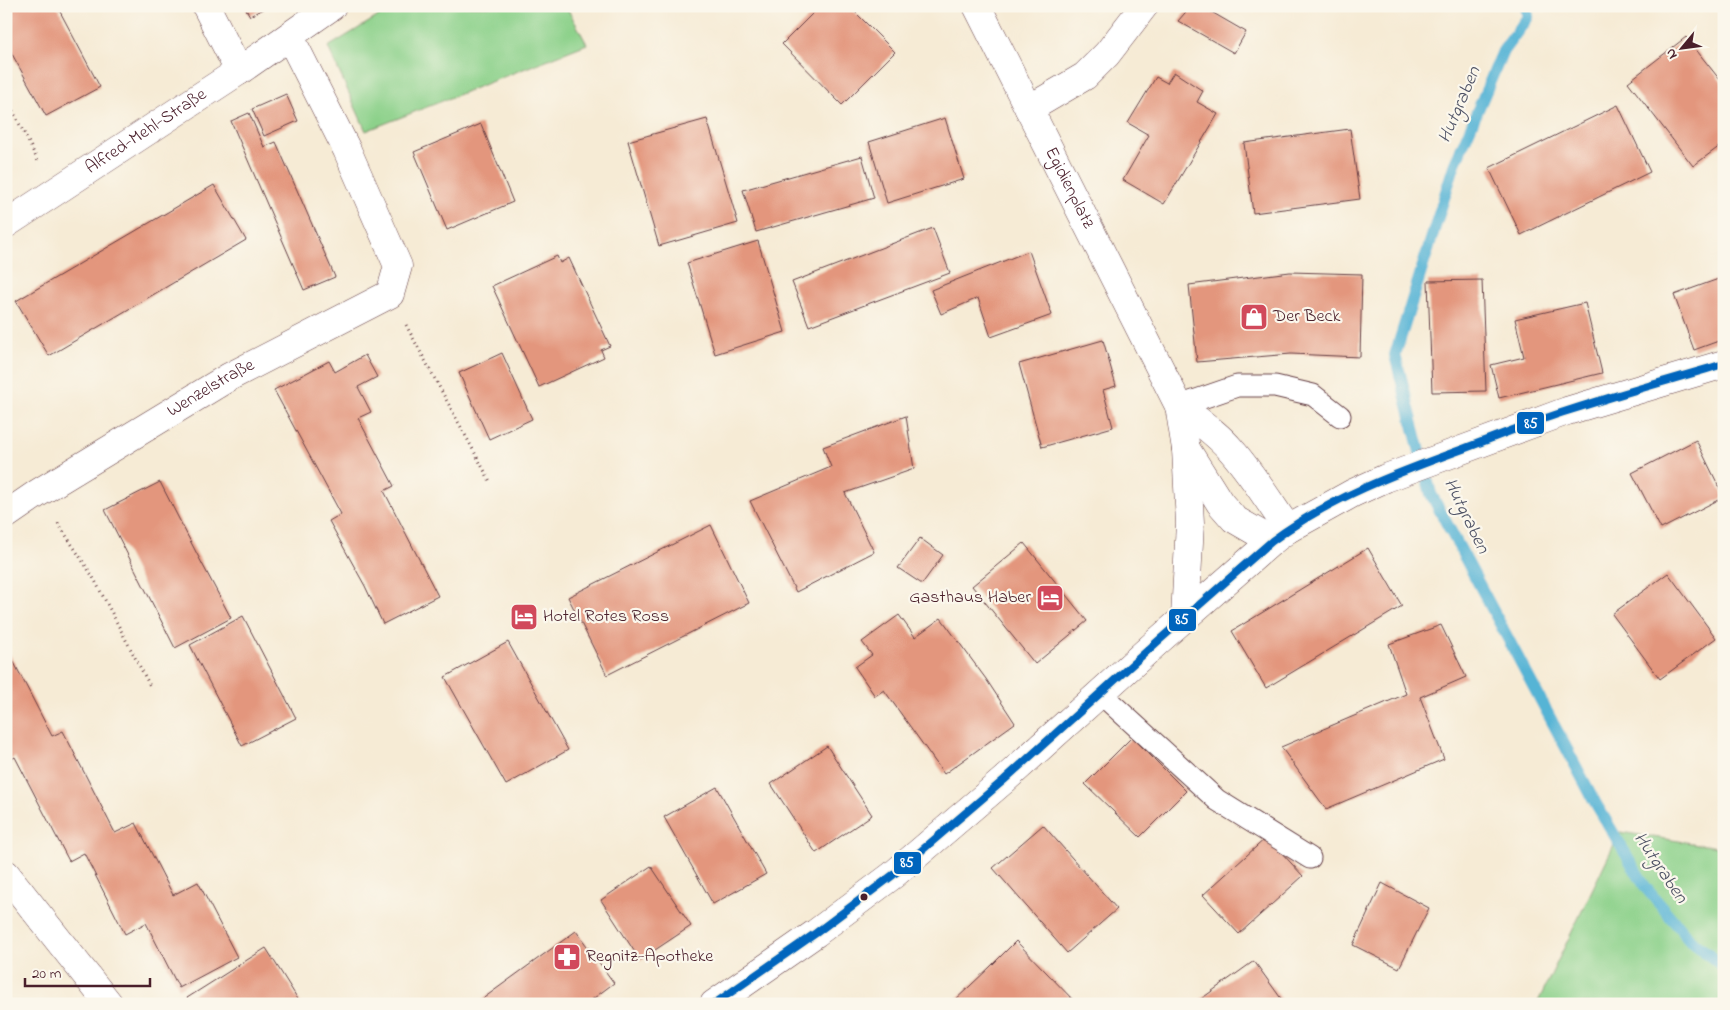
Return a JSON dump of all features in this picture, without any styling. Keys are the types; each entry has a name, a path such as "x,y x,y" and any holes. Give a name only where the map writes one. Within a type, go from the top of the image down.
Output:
{"street":[{"path":"206,6 239,71"},
{"name":"Alfred-Mehl-Straße","path":"6,224 239,71 332,6"},
{"name":"Egidienplatz","path":"977,6 1179,406 1186,449 1220,503 1234,519 1280,535"},
{"path":"1030,109 1085,76 1107,54 1144,6"},
{"path":"290,36 347,150 398,266 390,294"},
{"name":"Wenzelstraße","path":"6,515 38,493 229,377 390,294"},
{"path":"714,1004 816,933 893,875 1004,780 1185,617 1280,535 1353,493 1448,454 1567,411 1724,364"},
{"name":"Egidienplatz","path":"1179,406 1206,426 1231,450 1254,480 1280,535"},
{"path":"1185,617 1190,523 1186,449"},
{"path":"6,874 109,1004"}],"lane":[{"path":"1179,406 1237,386 1275,386 1313,395 1340,416"},
{"path":"1100,693 1217,800 1310,858"}],"path":[{"path":"6,97 54,193"},
{"path":"390,294 491,483"},
{"path":"38,493 93,577 150,686"}],"green space":[{"path":"395,6 566,6 587,44 366,131 328,47"},
{"path":"1620,832 1724,848 1724,1004 1537,1004"}],"building":[{"path":"6,6 57,6 100,87 46,116 6,43"},
{"path":"244,6 268,6 250,16"},
{"path":"820,6 849,6 895,52 842,105 782,44"},
{"path":"1191,6 1201,6 1246,32 1234,53 1178,21"},
{"path":"1686,37 1724,85 1724,143 1693,166 1628,82"},
{"path":"1174,72 1203,91 1197,102 1218,114 1164,204 1123,180 1149,135 1128,123 1156,77 1167,83"},
{"path":"286,94 298,121 264,136 252,109"},
{"path":"1618,105 1650,172 1521,235 1489,168"},
{"path":"249,113 264,147 276,142 335,277 304,290 231,121"},
{"path":"945,118 964,179 887,203 869,142"},
{"path":"707,119 738,223 659,246 628,141"},
{"path":"481,124 513,202 447,230 414,152"},
{"path":"1350,129 1360,199 1253,213 1244,143"},
{"path":"862,156 874,198 756,232 743,190"},
{"path":"214,185 246,240 49,356 16,301"},
{"path":"933,228 950,273 809,326 792,282"},
{"path":"758,241 785,332 715,354 687,263"},
{"path":"1029,251 1052,315 991,337 978,298 941,314 931,290"},
{"path":"557,256 560,263 569,258 610,346 601,350 604,357 539,387 492,286"},
{"path":"1290,272 1362,274 1360,357 1291,354 1197,362 1189,285"},
{"path":"1724,277 1724,339 1694,350 1674,295"},
{"path":"1482,280 1486,391 1432,392 1428,281"},
{"path":"1585,303 1602,373 1499,398 1491,365 1524,357 1515,319"},
{"path":"1103,340 1116,386 1103,390 1113,427 1042,447 1019,364"},
{"path":"502,353 532,419 489,439 459,373"},
{"path":"365,355 377,377 358,387 371,412 358,418 394,486 384,491 438,596 383,624 365,586 329,521 341,514 274,390 329,361 335,372"},
{"path":"906,416 914,469 845,493 874,552 796,592 750,501 831,467 823,447"},
{"path":"1696,440 1724,497 1661,529 1632,473"},
{"path":"160,482 231,618 175,648 105,510"},
{"path":"711,525 749,603 607,675 568,597"},
{"path":"920,538 943,555 922,584 898,568"},
{"path":"1024,543 1087,621 1035,664 972,586"},
{"path":"1368,548 1402,606 1266,688 1232,631"},
{"path":"1668,573 1716,638 1660,679 1612,614"},
{"path":"899,615 915,637 941,618 986,679 1015,723 944,774 884,690 875,696 855,667 872,655 862,642"},
{"path":"243,616 296,718 242,746 190,645"},
{"path":"1441,625 1466,677 1420,697 1444,759 1326,809 1281,747 1406,694 1389,644"},
{"path":"508,642 568,750 506,785 445,677"},
{"path":"6,647 52,736 63,731 115,833 136,823 173,895 198,882 237,957 179,988 146,923 125,934 84,853 69,861 15,757 6,762"},
{"path":"1132,737 1186,791 1140,837 1085,784"},
{"path":"827,746 872,815 816,853 771,784"},
{"path":"717,787 766,874 713,904 664,817"},
{"path":"1043,825 1117,909 1067,953 993,868"},
{"path":"1267,837 1303,876 1239,934 1203,895"},
{"path":"651,866 691,926 640,960 601,900"},
{"path":"1382,883 1429,908 1399,968 1353,945"},
{"name":"Regnitz-Apotheke","path":"576,931 614,983 586,1004 483,1004 481,1000"},
{"path":"1016,941 1077,1004 951,1004 990,967"},
{"path":"266,948 301,1004 191,1004 187,998"},
{"path":"1254,961 1285,1004 1194,1004"}],"waterway":[{"name":"Hutgraben","path":"1526,6 1528,17 1503,51 1454,166 1395,355 1431,494 1596,804 1646,888 1689,939 1724,967"}],"transit line":[{"name":"85","path":"714,1004 816,933 893,875 1004,780 1272,541 1294,526 1340,499 1389,477 1528,424 1724,364"}],"place":[{"name":"Der Beck","path":"1254,317"},
{"name":"Gasthaus Haber","path":"1050,598"},
{"name":"Hotel Rotes Ross","path":"524,617"},
{"name":"Regnitz-Apotheke","path":"567,957"}]}
